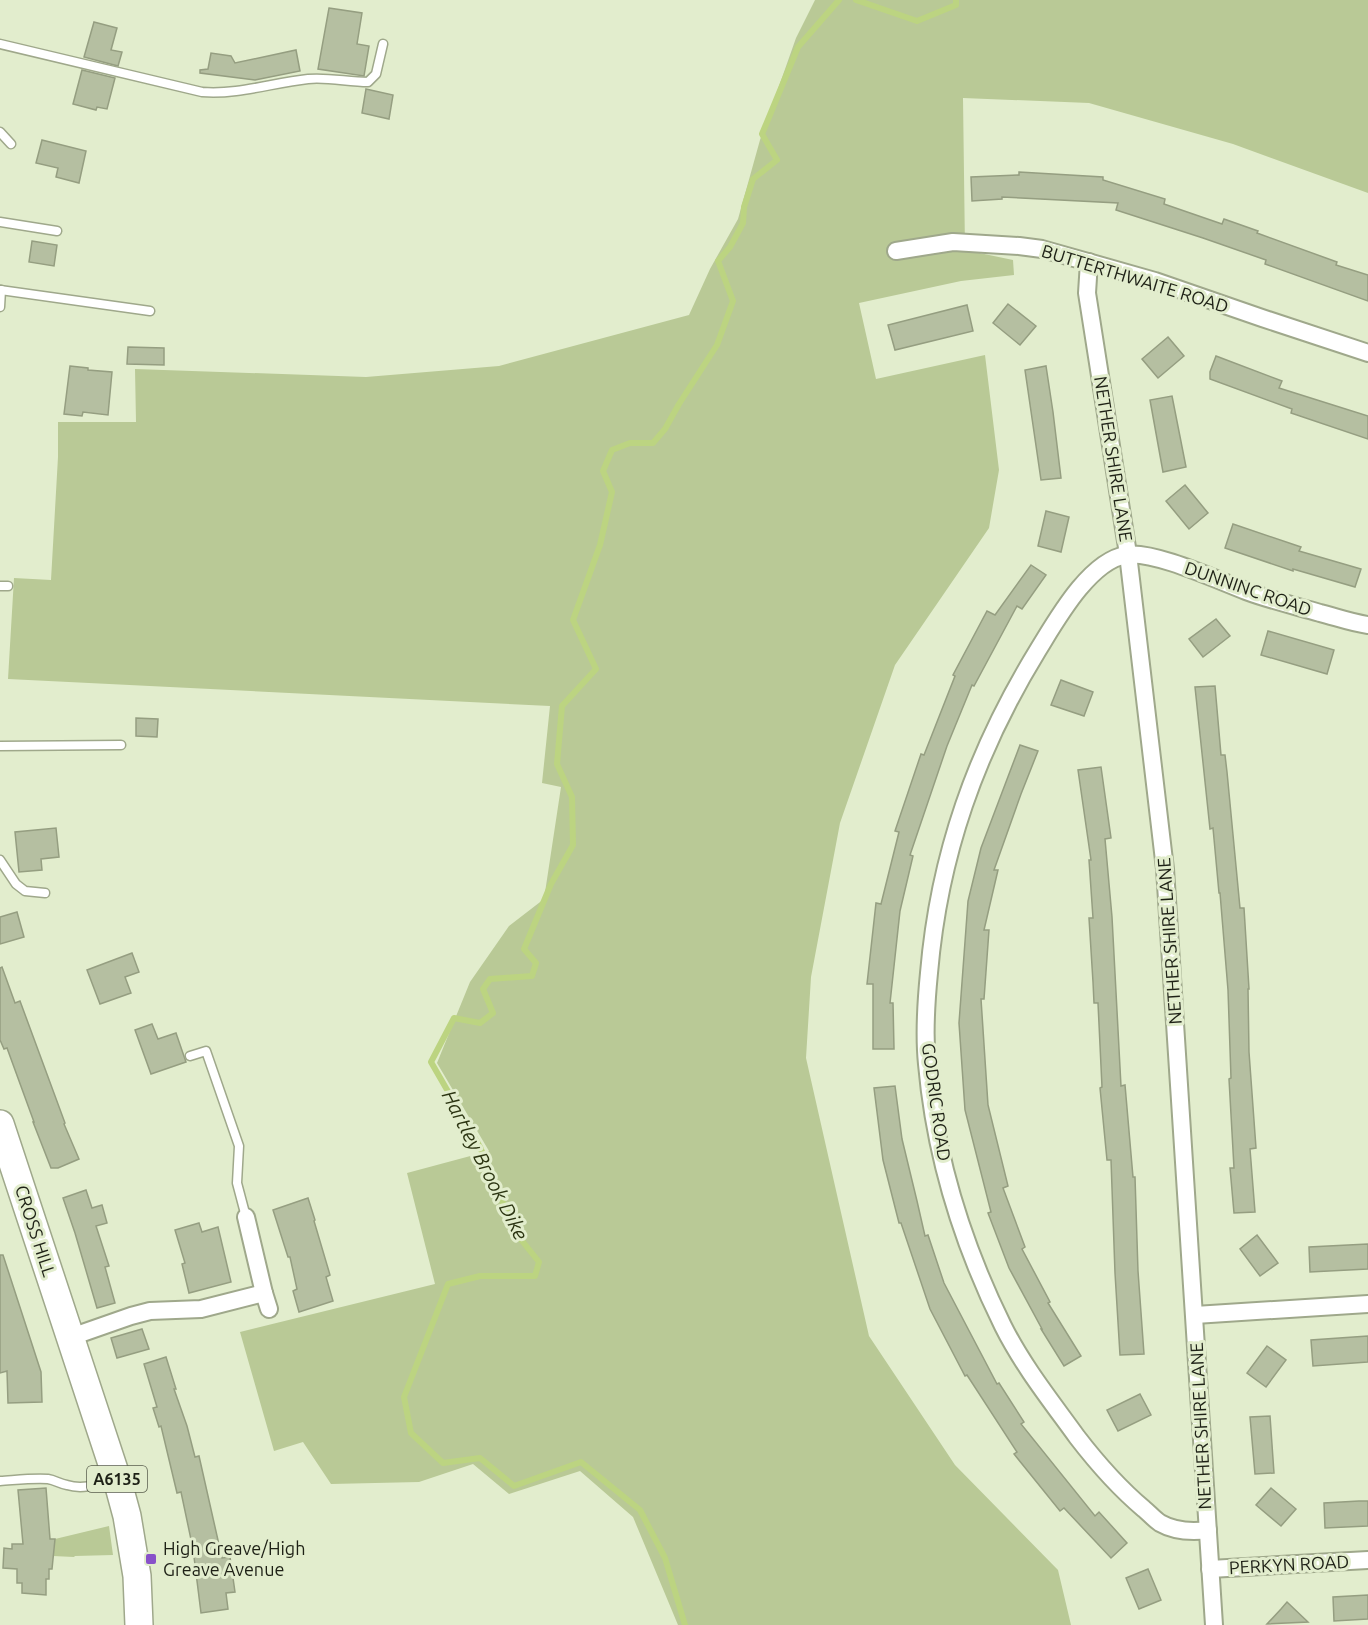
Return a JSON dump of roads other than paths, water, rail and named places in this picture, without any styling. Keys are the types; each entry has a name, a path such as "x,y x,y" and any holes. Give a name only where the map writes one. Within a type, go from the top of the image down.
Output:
{"main road":[{"name":"CROSS HILL","path":"0,1124 71,1337"},
{"name":"A6135","path":"71,1337 127,1516 137,1576 139,1625"}],"street":[{"name":"BUTTERTHWAITE ROAD","path":"896,251 953,242 1042,249 1155,281 1368,353"},
{"name":"NETHER SHIRE LANE","path":"1089,262 1087,293 1128,554 1165,869 1214,1625"},
{"name":"DUNNINC ROAD","path":"1128,554 1162,560 1300,608 1368,625"},
{"name":"GODRIC ROAD","path":"1128,554 1114,558 1088,578 1059,616 999,718 974,777 952,838 939,893 926,1011 927,1064 945,1170 957,1215 1004,1327 1039,1386 1083,1445 1126,1493 1160,1523 1192,1532 1208,1530"},
{"path":"246,1217 269,1309"},
{"path":"71,1337 140,1314 201,1309 264,1293"},
{"path":"1195,1315 1368,1304"},
{"name":"PERKYN ROAD","path":"1210,1569 1368,1560"}],"lane":[{"path":"0,44 217,94 308,79 368,82 376,74 383,44"},
{"path":"0,132 11,144"},
{"path":"0,222 57,231"},
{"path":"0,308 0,290 150,311"},
{"path":"0,746 121,745"},
{"path":"0,860 16,884 25,891 45,893"},
{"path":"190,1056 206,1051 239,1146 237,1183 246,1217"},
{"path":"0,1481 31,1478 52,1480 79,1487 94,1486 117,1479"}],"waterway":[{"name":"Hartley Brook Dike","path":"685,1625 665,1558 640,1510 581,1462 514,1486 480,1458 443,1463 411,1433 404,1397 448,1284 480,1276 535,1276 539,1262 515,1232 480,1147 431,1062 454,1018 480,1023 493,1013 483,989 490,979 532,976 536,963 524,949 551,884 573,845 572,797 557,764 562,706 596,669 573,620 600,545 612,492 603,471 612,450 630,443 653,443 665,429 717,345 733,301 718,261 730,247 743,223 744,207 753,179 777,160 762,134 798,47 839,0"},
{"name":"Hartley Brook Dike","path":"856,0 917,21 956,5 956,0"}],"place":[{"name":"High Greave/High Greave Avenue","path":"151,1559"}]}
